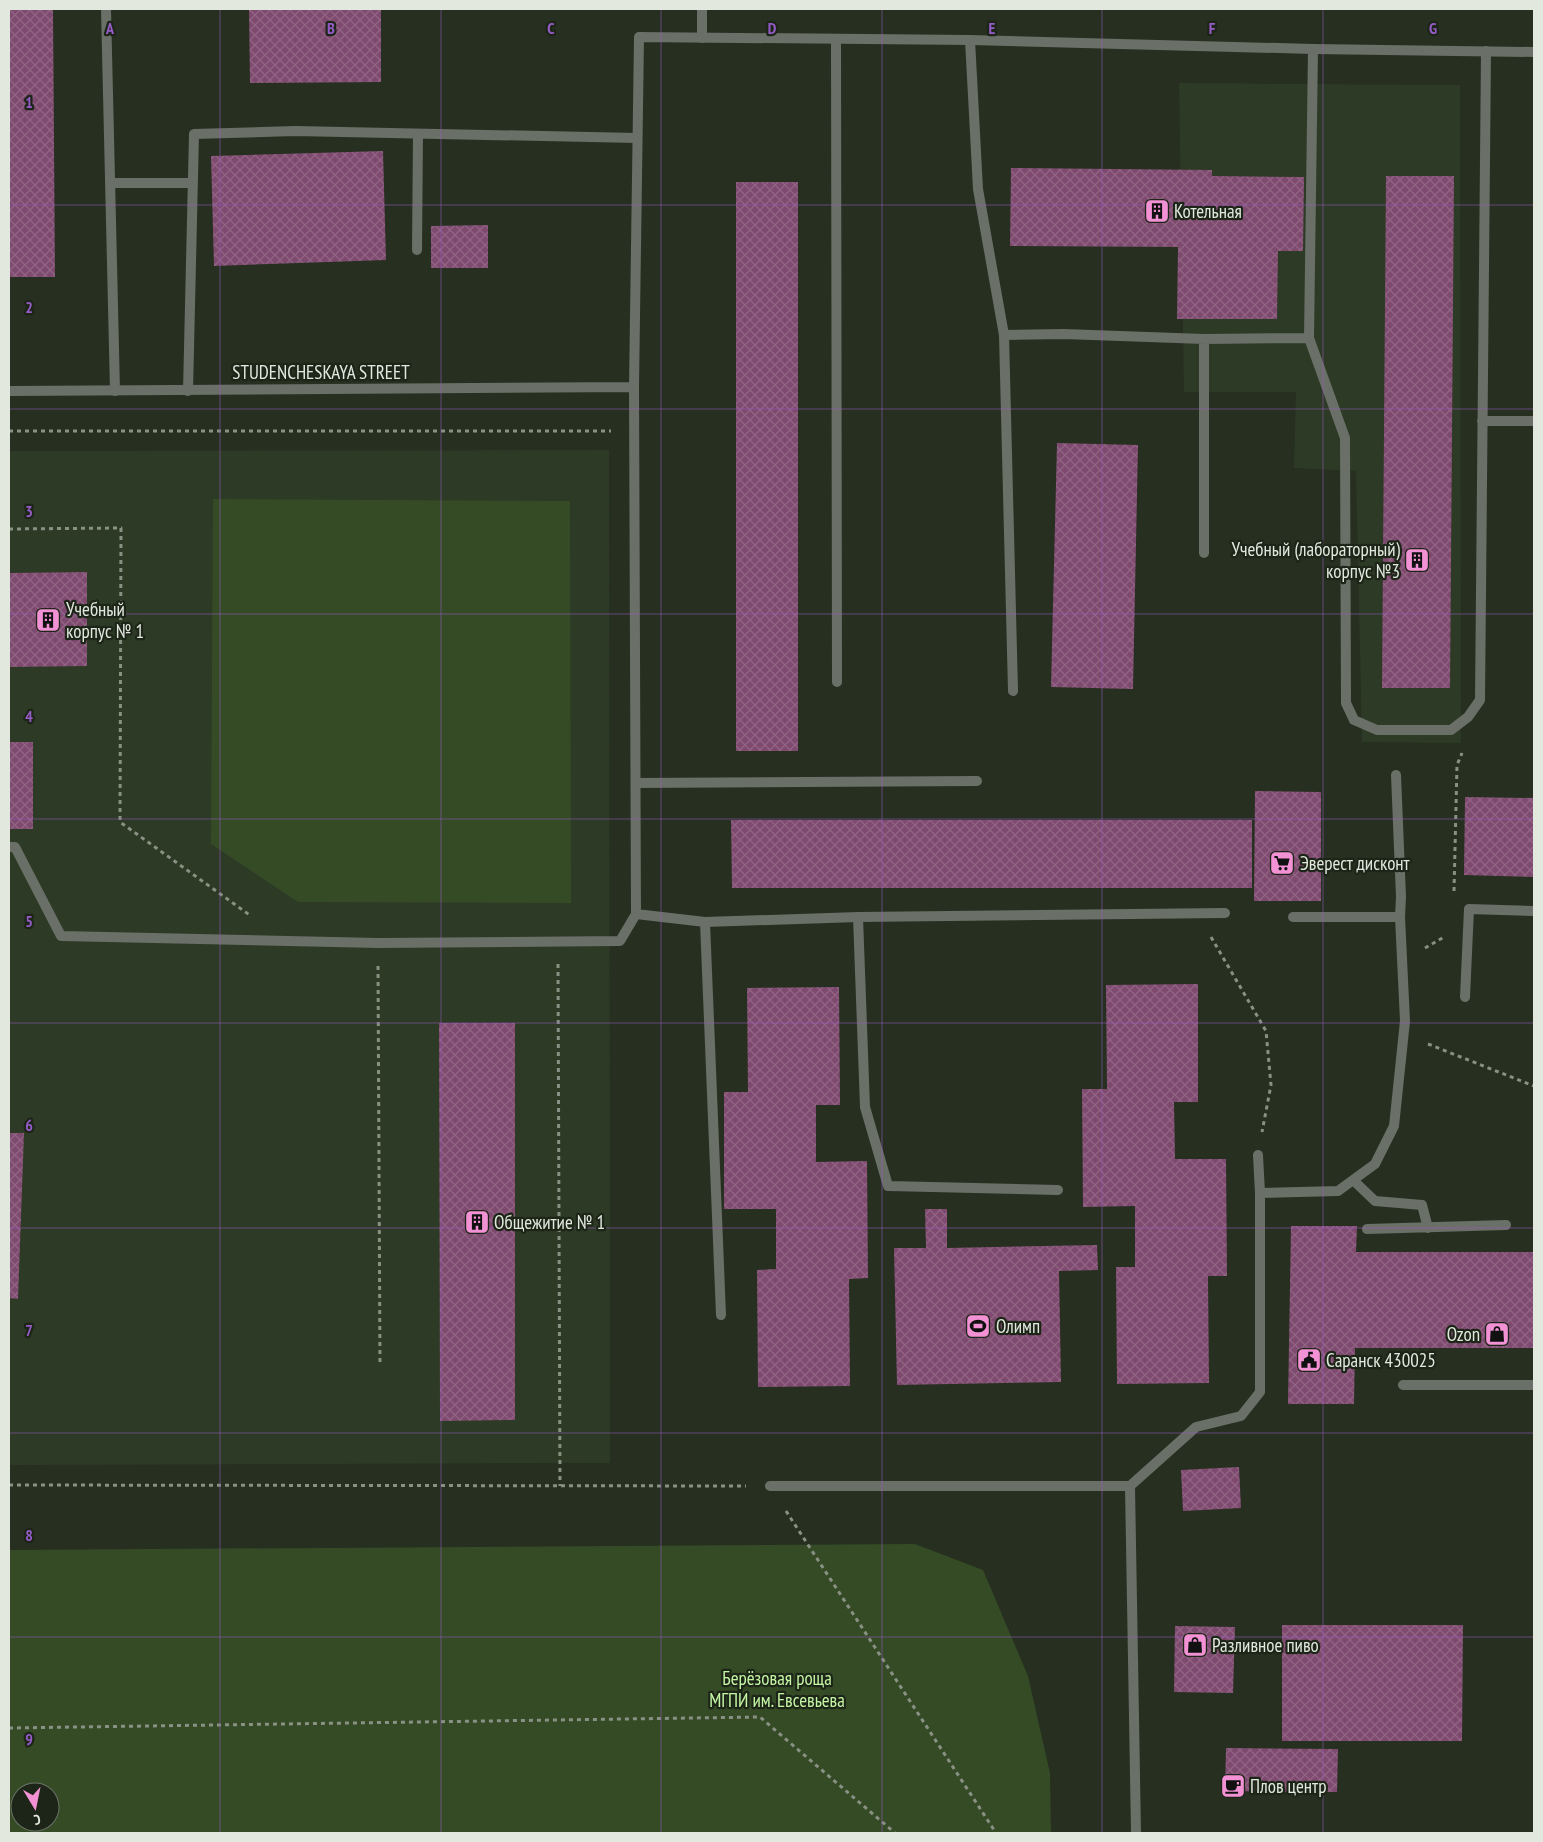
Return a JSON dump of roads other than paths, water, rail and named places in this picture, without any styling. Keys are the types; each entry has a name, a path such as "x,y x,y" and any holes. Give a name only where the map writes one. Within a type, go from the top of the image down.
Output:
{"street":[{"path":"106,9 115,391"},
{"path":"702,9 702,38"},
{"path":"9,847 14,847 61,936 378,943 620,941 636,914 634,387 638,37 970,40 1313,49 1534,52"},
{"path":"836,39 836,682"},
{"path":"970,40 978,189 1004,335 1013,692"},
{"path":"1313,49 1309,338 1345,438 1346,703 1354,720 1377,730 1451,730 1468,717 1480,700 1486,51"},
{"path":"188,391 194,134 295,131 637,138"},
{"path":"417,250 418,134"},
{"path":"110,183 193,184"},
{"path":"1004,335 1064,334 1204,339 1309,338"},
{"path":"1204,339 1204,553"},
{"name":"STUDENCHESKAYA STREET","path":"9,391 634,387"},
{"path":"1482,422 1534,421"},
{"path":"1260,1193 1338,1191 1375,1164 1394,1126 1405,1021 1396,775"},
{"path":"636,783 978,781"},
{"path":"1465,997 1468,909 1534,911"},
{"path":"636,914 706,922 858,917 1225,913"},
{"path":"1293,916 1400,917"},
{"path":"858,917 865,1108 888,1186 1058,1190"},
{"path":"706,922 721,1314"},
{"path":"770,1486 1130,1486 1196,1427 1241,1416 1260,1392 1260,1193 1258,1155"},
{"path":"1353,1180 1375,1201 1422,1205 1428,1228"},
{"path":"1367,1229 1506,1225"},
{"path":"1403,1385 1534,1385"},
{"path":"1130,1486 1136,1833"}],"place":[{"name":"Котельная","path":"1157,211"},
{"name":"Учебный (лабораторный) корпус №3","path":"1417,560"},
{"name":"Учебный корпус № 1","path":"48,620"},
{"name":"Эверест дисконт","path":"1282,863"},
{"name":"Общежитие № 1","path":"477,1222"},
{"name":"Олимп","path":"978,1326"},
{"name":"Ozon","path":"1497,1334"},
{"name":"Саранск 430025","path":"1309,1360"},
{"name":"Разливное пиво","path":"1195,1645"},
{"name":"Плов центр","path":"1233,1786"}],"park label":[{"name":"Берёзовая роща МГПИ им. Евсевьева","path":"777,1689"}]}
